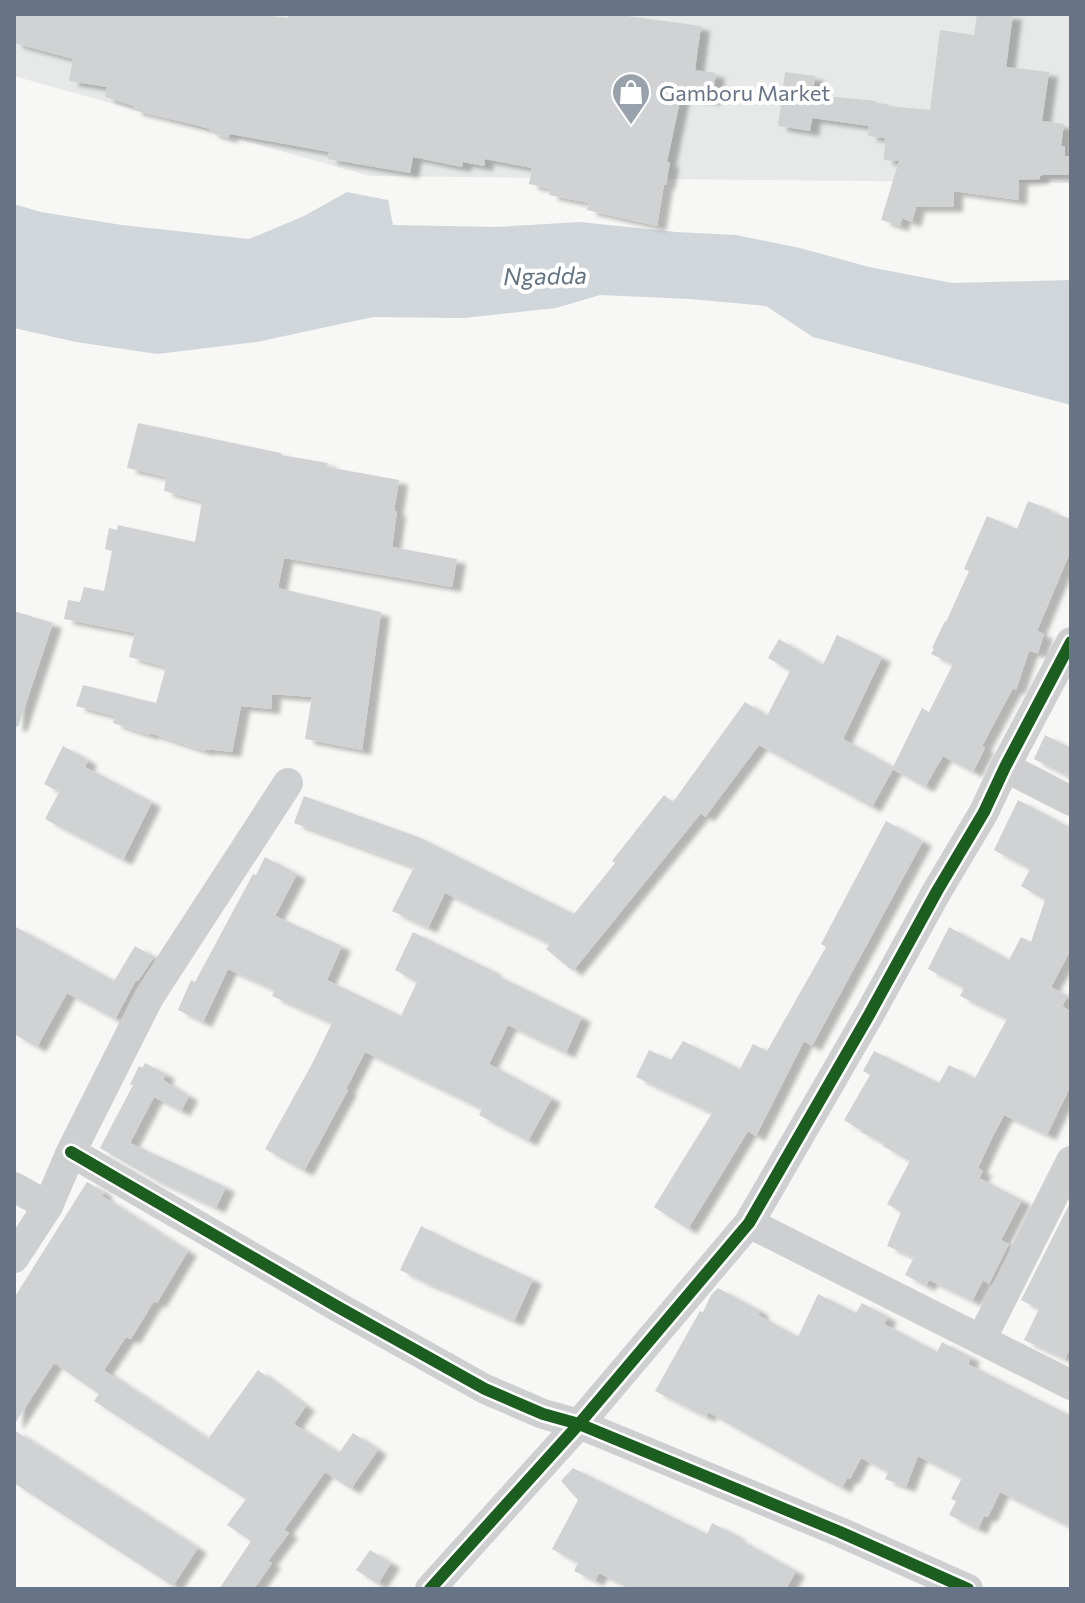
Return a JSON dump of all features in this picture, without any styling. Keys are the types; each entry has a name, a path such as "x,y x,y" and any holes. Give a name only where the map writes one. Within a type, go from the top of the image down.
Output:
{"street":[{"path":"430,1589 579,1424 749,1223 984,812 1071,642"},
{"path":"1005,767 1071,801"},
{"path":"14,1258 48,1206 71,1152 149,997 288,783"},
{"path":"71,1152 485,1389 543,1414 579,1424 840,1532 968,1589"},
{"path":"981,1340 1071,1161"},
{"path":"14,1187 48,1206"},
{"path":"749,1223 1071,1385"}],"shaded area":[{"name":"Gamboru Market","path":"14,14 1071,14 1071,183 370,176 14,76"}],"water":[{"name":"Ngadda","path":"347,192 388,200 393,225 496,227 580,222 736,235 952,283 1071,280 1071,405 813,337 766,306 690,299 600,295 556,308 464,318 373,317 257,342 157,354 76,342 14,328 14,204 41,212 122,225 249,239 304,216"}],"building":[{"path":"14,14 254,14 288,18 288,14 612,14 701,26 695,70 716,73 712,100 681,96 657,226 587,210 589,203 549,195 550,189 529,184 532,168 485,159 484,166 463,162 462,167 413,157 410,173 328,159 329,152 230,134 228,138 209,132 210,129 133,110 134,106 105,97 107,87 69,81 73,59 14,43"},
{"path":"977,14 1013,14 1006,67 1049,72 1042,121 1064,124 1061,146 1065,146 1065,156 1071,156 1071,175 1043,175 1040,179 1019,180 1018,200 954,191 954,207 916,207 912,222 902,218 900,226 881,220 899,161 884,160 885,138 868,136 869,126 812,118 810,131 778,126 785,72 815,76 815,95 930,110 940,30 974,35"},
{"path":"138,423 328,463 327,467 399,480 392,547 457,559 452,587 284,558 278,588 381,612 362,750 305,739 312,697 272,694 271,709 241,706 232,752 205,751 149,735 113,723 115,716 76,706 83,685 156,703 166,667 129,657 135,633 64,619 68,600 80,602 84,587 104,591 112,551 105,549 109,528 117,530 118,525 195,542 202,501 164,491 166,477 127,468"},
{"path":"1028,501 1071,519 1071,550 1037,631 1044,634 1038,653 1029,651 1016,690 1013,688 982,746 985,748 973,772 943,756 925,787 893,769 872,807 759,745 705,817 701,813 573,971 546,949 550,944 445,893 428,928 392,911 414,867 294,823 304,796 418,837 574,914 664,795 673,802 745,702 767,716 790,671 768,658 779,639 823,665 837,635 882,657 843,739 893,767 922,708 929,712 953,664 931,654 932,648 969,571 964,569 987,516 1017,529"},
{"path":"14,611 53,623 18,727 14,726"},
{"path":"1045,735 1071,748 1071,778 1034,759"},
{"path":"63,746 88,760 85,767 152,802 123,860 45,819 59,792 44,784"},
{"path":"1018,800 1071,828 1071,949 1051,987 1068,996 1062,1006 1071,1012 1071,1085 1047,1135 1004,1115 978,1168 983,1171 979,1178 1022,1200 1001,1240 1009,1244 989,1284 983,1280 972,1301 929,1280 926,1286 905,1275 914,1257 887,1246 901,1212 887,1204 910,1161 844,1120 870,1075 863,1071 874,1051 939,1083 949,1065 975,1078 1007,1019 960,996 964,988 928,969 949,927 1009,960 1021,937 1031,942 1045,900 1021,886 1030,869 994,850"},
{"path":"886,821 923,841 812,1046 804,1041 756,1136 748,1131 688,1229 654,1207 712,1113 636,1077 649,1050 671,1060 683,1041 740,1069 753,1044 767,1051 826,947 821,944"},
{"path":"265,857 297,874 275,916 342,946 327,980 401,1016 417,982 395,970 413,932 582,1017 566,1053 508,1025 489,1064 552,1098 528,1141 479,1115 482,1109 365,1052 304,1171 265,1149 332,1023 272,996 275,990 228,969 203,1022 178,1010 191,980 195,982"},
{"path":"14,926 114,981 135,946 154,957 136,980 115,1019 67,993 37,1047 14,1034"},
{"path":"145,1063 166,1074 163,1080 189,1096 181,1111 154,1097 130,1143 226,1187 216,1208 152,1178 100,1148 133,1085 130,1084 139,1066 142,1068"},
{"path":"87,1182 104,1192 102,1196 188,1251 157,1303 154,1301 131,1339 126,1337 104,1370 208,1439 258,1370 306,1406 294,1424 339,1453 353,1433 378,1450 351,1489 325,1472 284,1530 289,1533 268,1561 272,1563 254,1589 219,1589 251,1541 227,1525 246,1499 94,1401 99,1394 54,1363 14,1425 14,1298"},
{"path":"1071,1201 1071,1347 1065,1359 1024,1340 1039,1309 1021,1300"},
{"path":"421,1226 533,1279 514,1321 400,1270"},
{"path":"718,1288 798,1337 818,1294 856,1313 862,1303 888,1317 884,1324 937,1352 942,1342 971,1357 968,1364 1071,1416 1071,1527 1000,1492 988,1517 984,1516 978,1529 949,1515 956,1501 951,1499 962,1478 918,1456 906,1487 885,1479 888,1472 861,1458 842,1488 708,1412 706,1417 655,1391 700,1311 703,1312"},
{"path":"14,1430 198,1548 173,1586 14,1483"},
{"path":"573,1468 707,1534 712,1523 796,1571 786,1589 631,1589 599,1573 595,1581 574,1571 578,1563 552,1549 578,1500 561,1481"},
{"path":"370,1550 391,1563 378,1584 356,1570"}],"cycle path":[{"path":"430,1589 579,1424 749,1223 984,812 1071,642"},
{"path":"71,1152 485,1389 543,1414 579,1424 840,1532 968,1589"}],"place":[{"name":"Gamboru Market","path":"631,126"}]}
